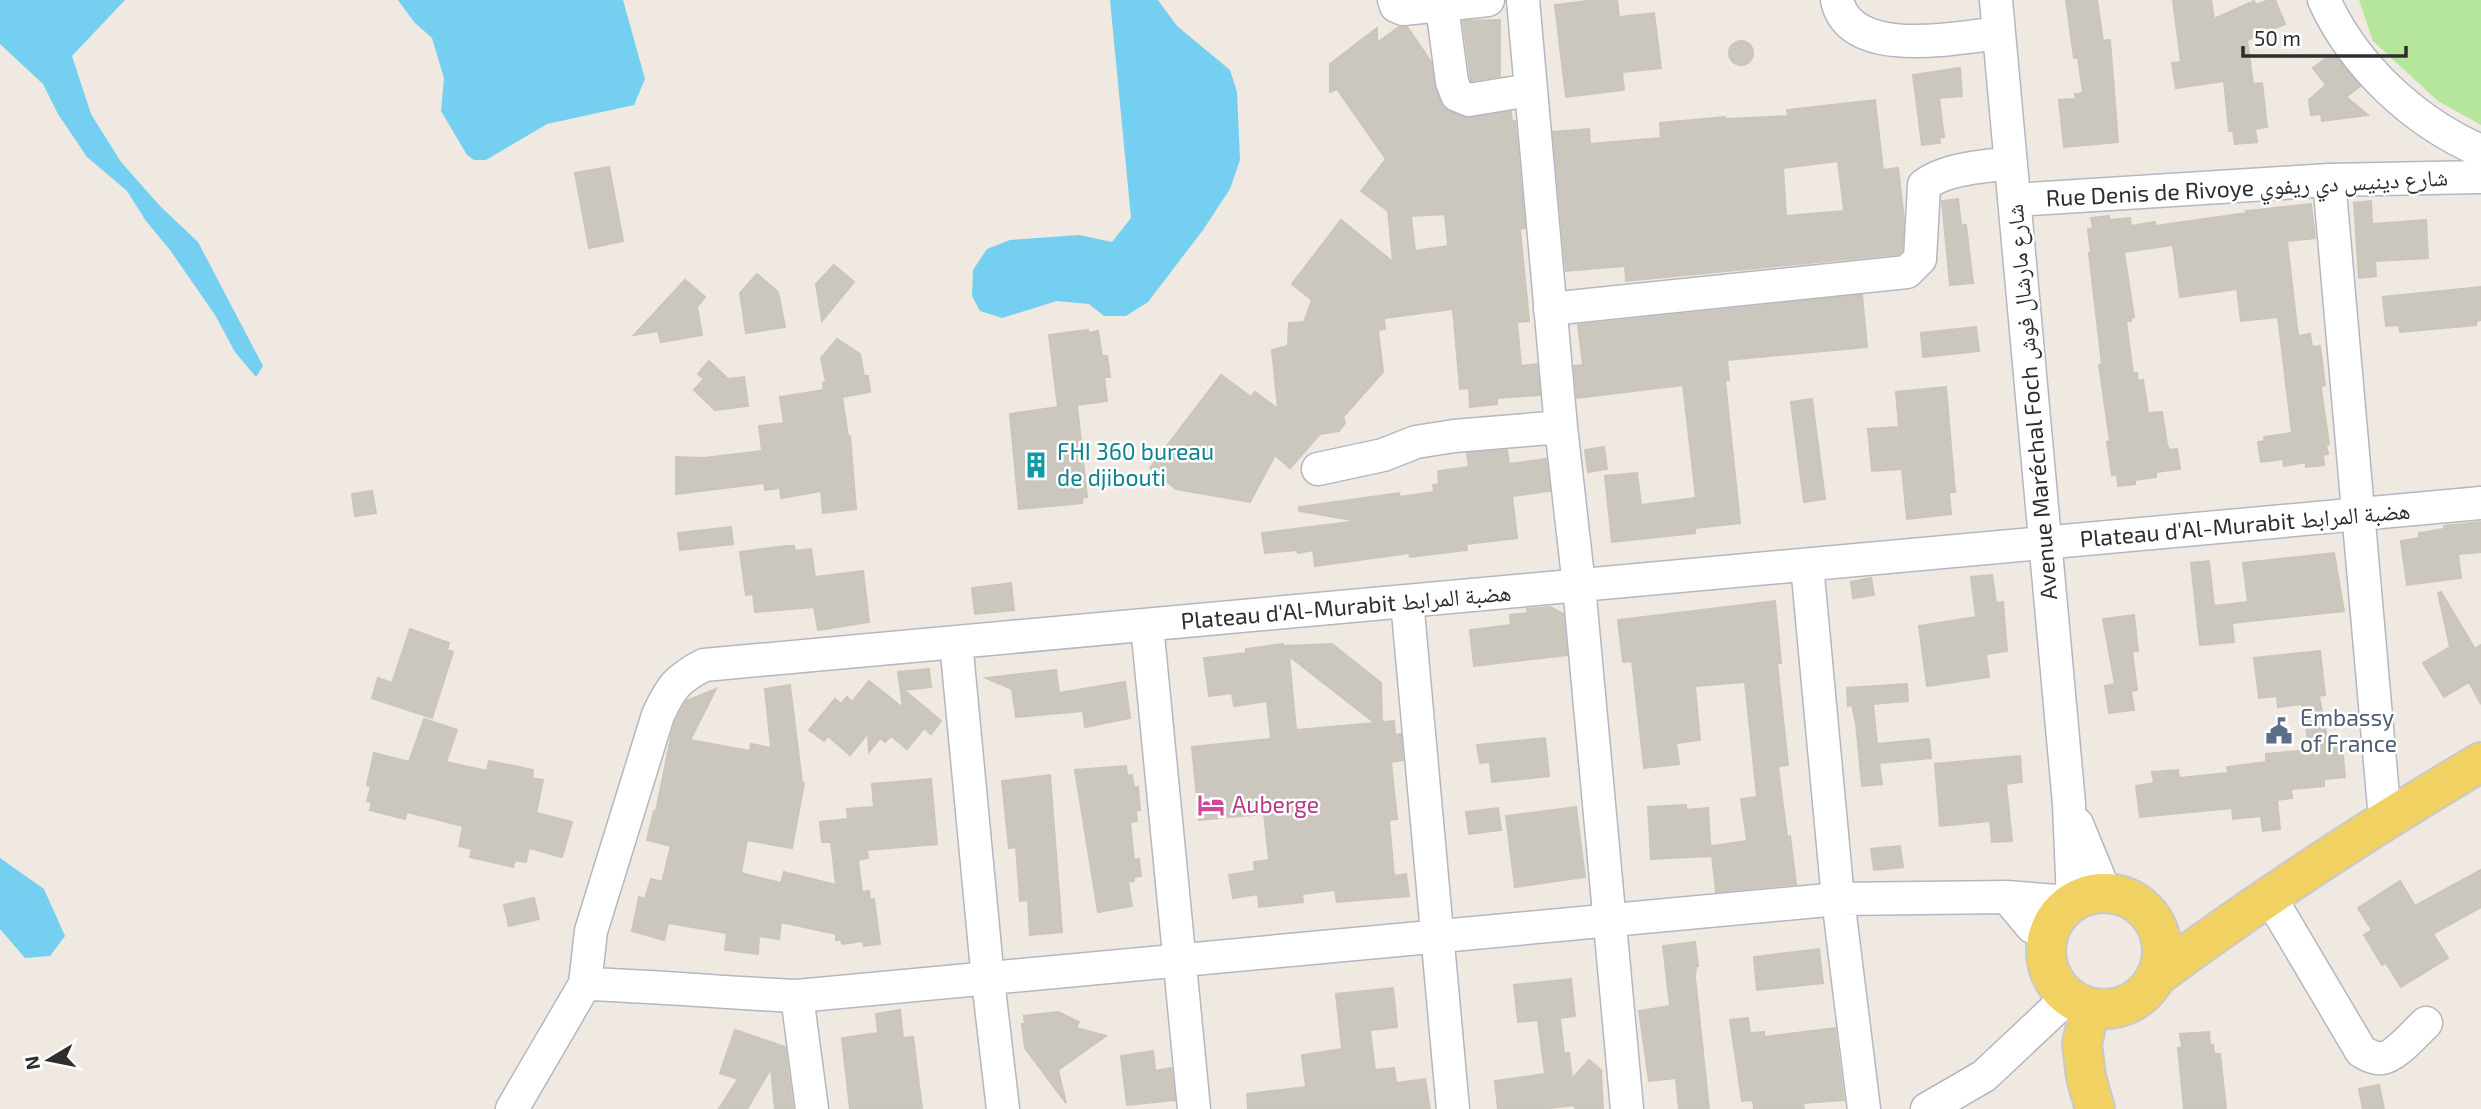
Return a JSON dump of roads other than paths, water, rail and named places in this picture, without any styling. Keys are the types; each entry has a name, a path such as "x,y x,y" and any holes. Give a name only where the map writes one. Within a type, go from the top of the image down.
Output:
{"main road":[{"path":"2157,976 2227,924 2385,820 2481,762"},
{"path":"2121,895 2136,902 2149,913 2157,928 2162,944 2162,960 2157,976 2138,999 2125,1006 2090,1005 2056,985 2048,968 2048,933 2057,916 2083,898 2121,895"},
{"path":"2157,928 2227,924"},
{"path":"2090,1005 2082,1044 2086,1077 2095,1109"},
{"path":"2090,1005 2108,1050 2108,1109"}],"street":[{"path":"1394,0 1396,6 1403,9 1488,0"},
{"path":"1523,0 1627,1109"},
{"path":"1837,0 1838,6 1855,30 1871,37 1913,40 1999,33"},
{"name":"Avenue Maréchal Foch شارع مارشال فوش","path":"1996,0 2069,804 2083,898"},
{"path":"2324,0 2353,51 2373,74 2430,123 2481,151"},
{"path":"1443,6 1452,82 1457,95 1469,100 1530,90"},
{"path":"1550,309 1907,272 1920,259 1924,185 1933,178 1968,169 2011,163"},
{"name":"Rue Denis de Rivoye شارع دينيس دي ريفوي","path":"2014,200 2329,180 2481,177"},
{"path":"2329,180 2385,820"},
{"path":"1318,469 1383,455 1416,442 1561,426"},
{"name":"Plateau d'Al-Murabit هضبة المرابط","path":"512,1109 585,984 591,931 658,715 668,693 684,676 704,665 2481,503"},
{"path":"1807,565 1838,899 1864,1109"},
{"path":"1407,601 1452,1109"},
{"path":"1147,625 1194,1109"},
{"path":"956,642 1003,1109"},
{"path":"2007,897 2032,927 2048,933"},
{"path":"2270,897 2361,1051 2384,1059 2426,1023"},
{"path":"585,984 797,996 1838,899 2083,898"},
{"path":"797,996 812,1109"},
{"path":"1927,1109 1984,1076 2090,1005"}],"water":[{"path":"0,0 125,0 72,56 91,114 121,162 160,206 198,242 263,366 256,377 235,352 215,315 127,191 87,157 58,114 43,84 0,44"},
{"path":"398,0 623,0 645,79 634,105 547,124 486,160 474,160 467,155 441,111 444,78 432,38 414,22"},
{"path":"1110,0 1158,0 1177,26 1230,70 1237,92 1240,160 1230,189 1203,230 1148,302 1126,316 1104,316 1089,304 1057,301 1002,318 980,311 972,296 973,270 987,249 1010,240 1079,235 1112,242 1131,218"},
{"path":"0,858 44,889 65,936 50,956 25,958 0,929"}],"place":[{"name":"FHI 360 bureau de djibouti","path":"1036,465"},
{"name":"Embassy of France","path":"2279,731"},
{"name":"Auberge","path":"1211,805"}]}
